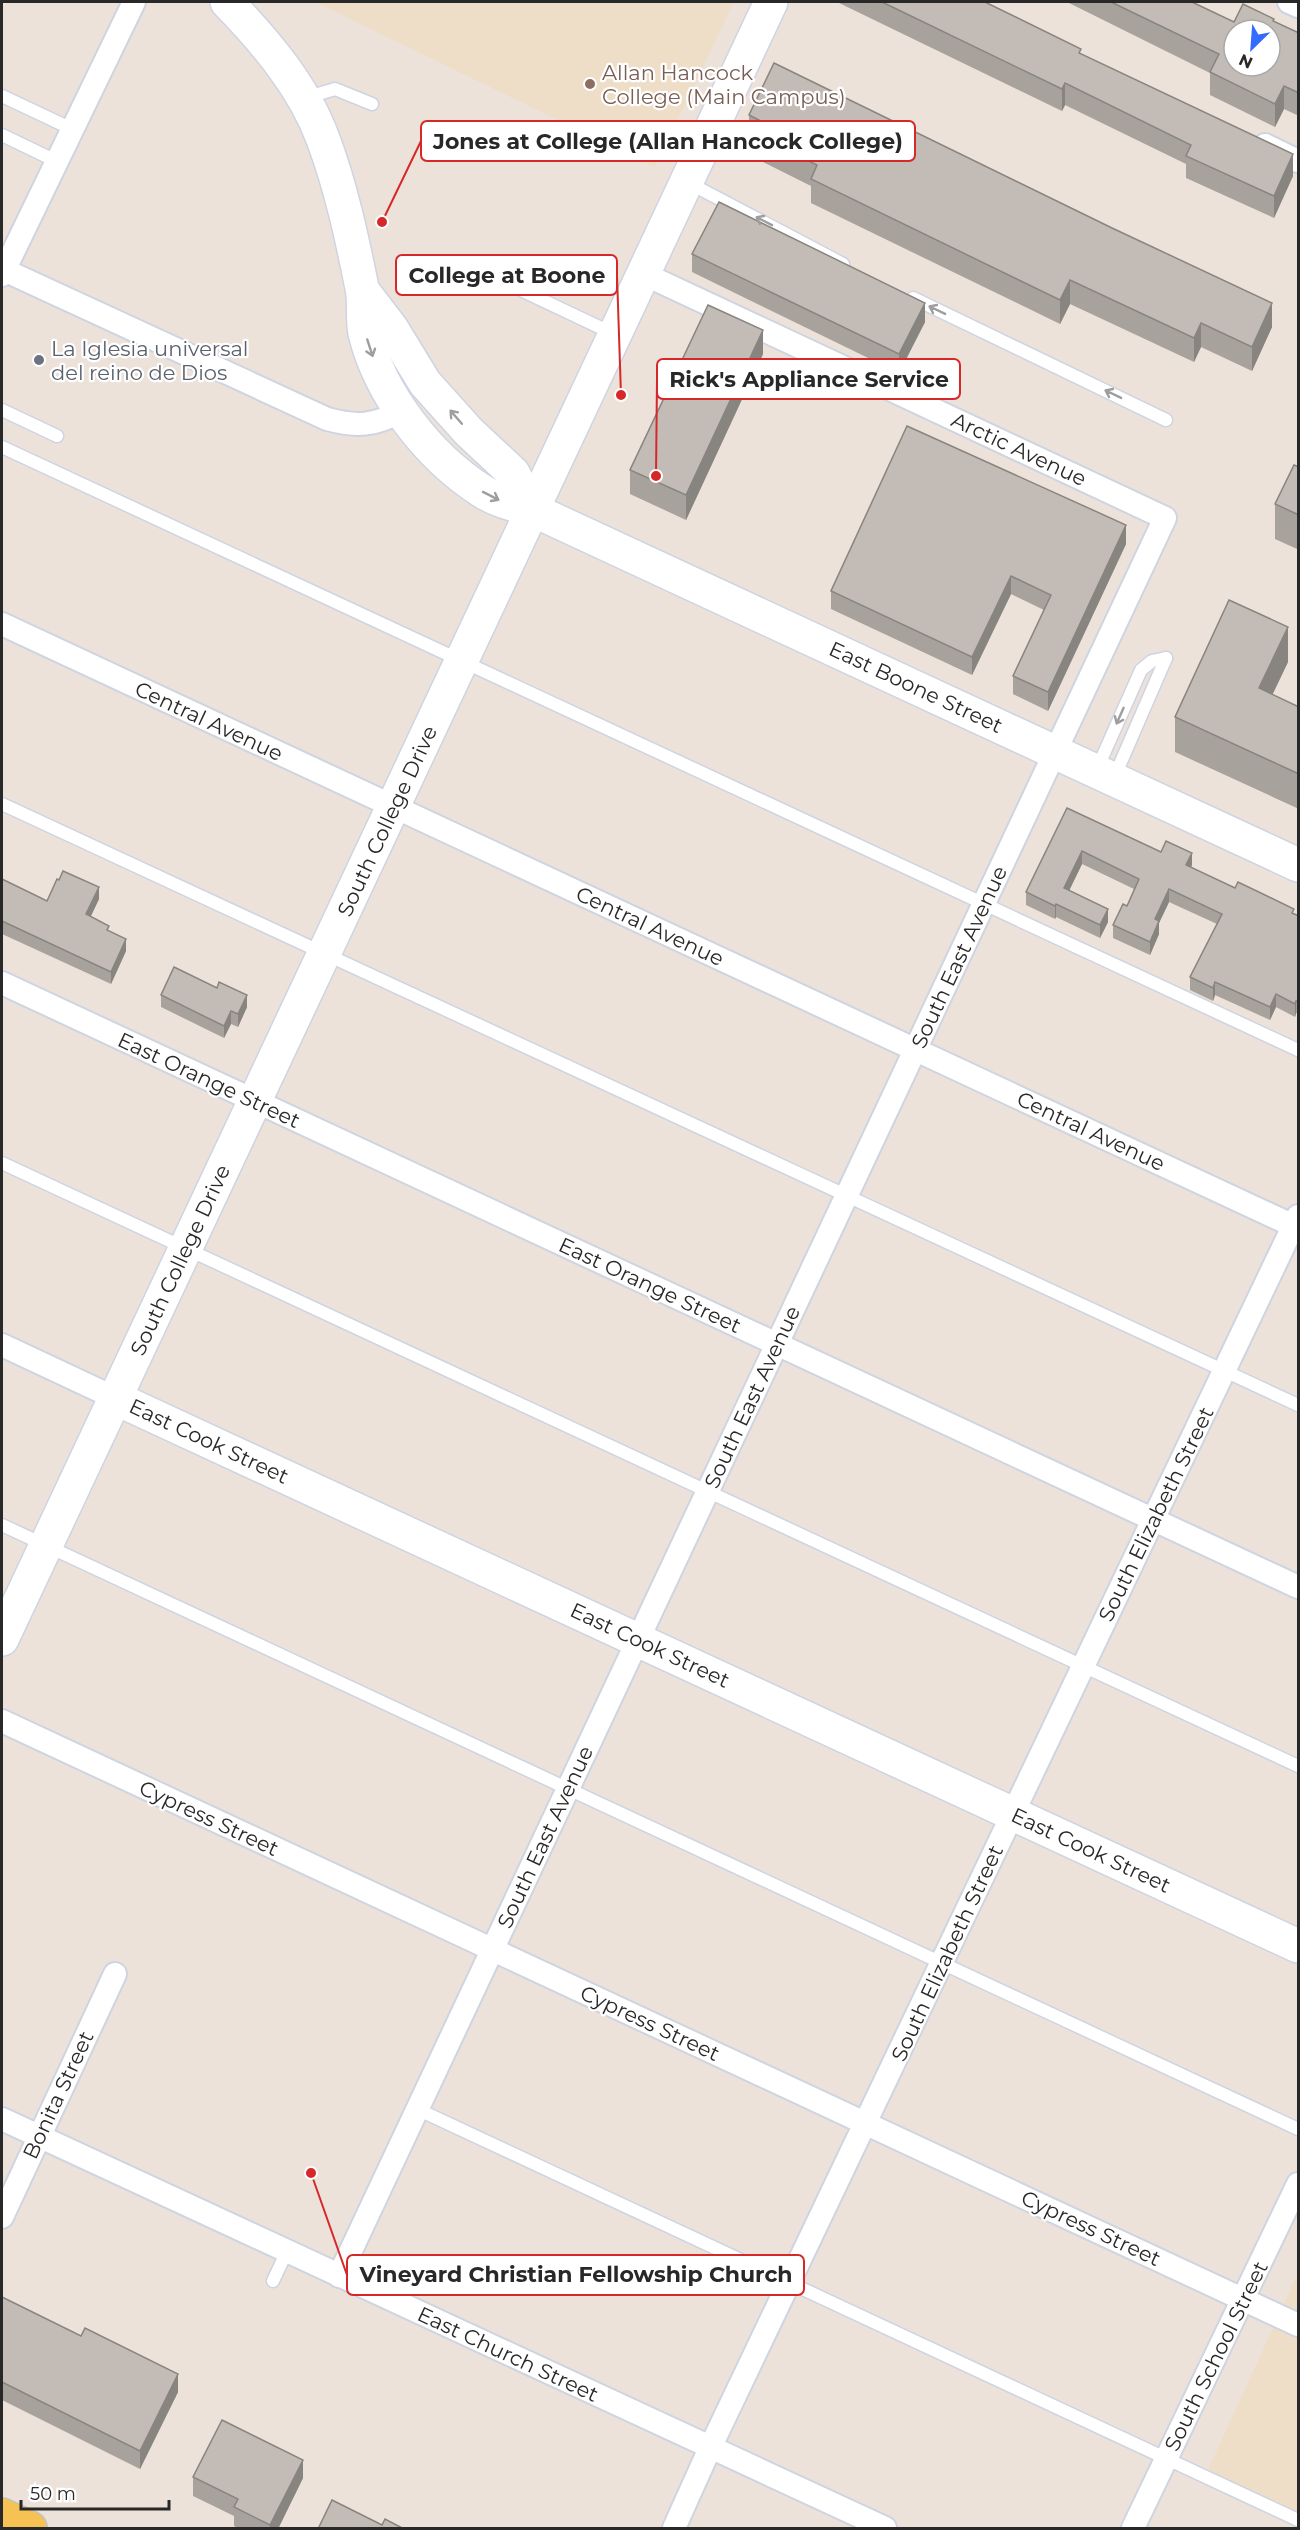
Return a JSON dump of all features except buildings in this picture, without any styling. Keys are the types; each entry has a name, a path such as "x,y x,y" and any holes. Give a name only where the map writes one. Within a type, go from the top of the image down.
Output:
{"main road":[{"path":"2,2515 30,2529"}],"street":[{"path":"134,2 2,271 327,419 358,425 375,423 402,411"},
{"path":"227,2 252,27 303,99 322,136 334,171 363,291 392,329 425,382 469,432 513,473 533,510"},
{"name":"South College Drive","path":"2,1639 771,2"},
{"path":"1290,2 1299,6"},
{"path":"1245,135 1299,161"},
{"name":"Arctic Avenue","path":"644,274 1165,518"},
{"name":"East Boone Street","path":"363,291 365,332 377,370 402,411 442,459 483,492 504,502 533,510 1299,865"},
{"name":"South East Avenue","path":"339,2276 1165,518"},
{"name":"Central Avenue","path":"2,624 915,1049 1297,1223"},
{"name":"East Orange Street","path":"2,983 1299,1587"},
{"name":"South Elizabeth Street","path":"674,2529 789,2282 1224,1371 1297,1223"},
{"name":"East Cook Street","path":"2,1345 1299,1946"},
{"name":"Cypress Street","path":"2,1721 1299,2325"},
{"name":"Bonita Street","path":"2,2217 115,1974"},
{"name":"East Church Street","path":"2,2119 885,2529"},
{"name":"South School Street","path":"1133,2529 1299,2184"}],"lane":[{"path":"303,99 335,89 372,104"},
{"path":"2,96 72,129"},
{"path":"2,135 56,161"},
{"path":"687,183 857,271"},
{"path":"470,266 615,334"},
{"path":"898,291 1166,420"},
{"path":"2,410 57,436"},
{"path":"2,447 1299,1050"},
{"path":"1166,658 1148,703 1105,775 1130,695 1141,670 1152,661 1166,658"},
{"path":"1130,695 1148,703"},
{"path":"2,804 1299,1406"},
{"path":"2,1162 1299,1766"},
{"path":"2,1525 1299,2128"},
{"path":"417,2109 1299,2520"},
{"path":"273,2281 286,2251"}],"shaded area":[{"name":"Allan Hancock College (Main Campus)","path":"315,2 734,2 655,167"},
{"path":"1298,2273 1298,2512 1208,2470"}],"place":[{"name":"Allan Hancock College (Main Campus)","path":"590,84"},
{"name":"Jones at College (Allan Hancock College)","path":"382,222"},
{"name":"La Iglesia universal del reino de Dios","path":"39,360"},
{"name":"College at Boone","path":"621,395"},
{"name":"Rick's Appliance Service","path":"656,476"},
{"name":"Vineyard Christian Fellowship Church","path":"311,2173"}]}
